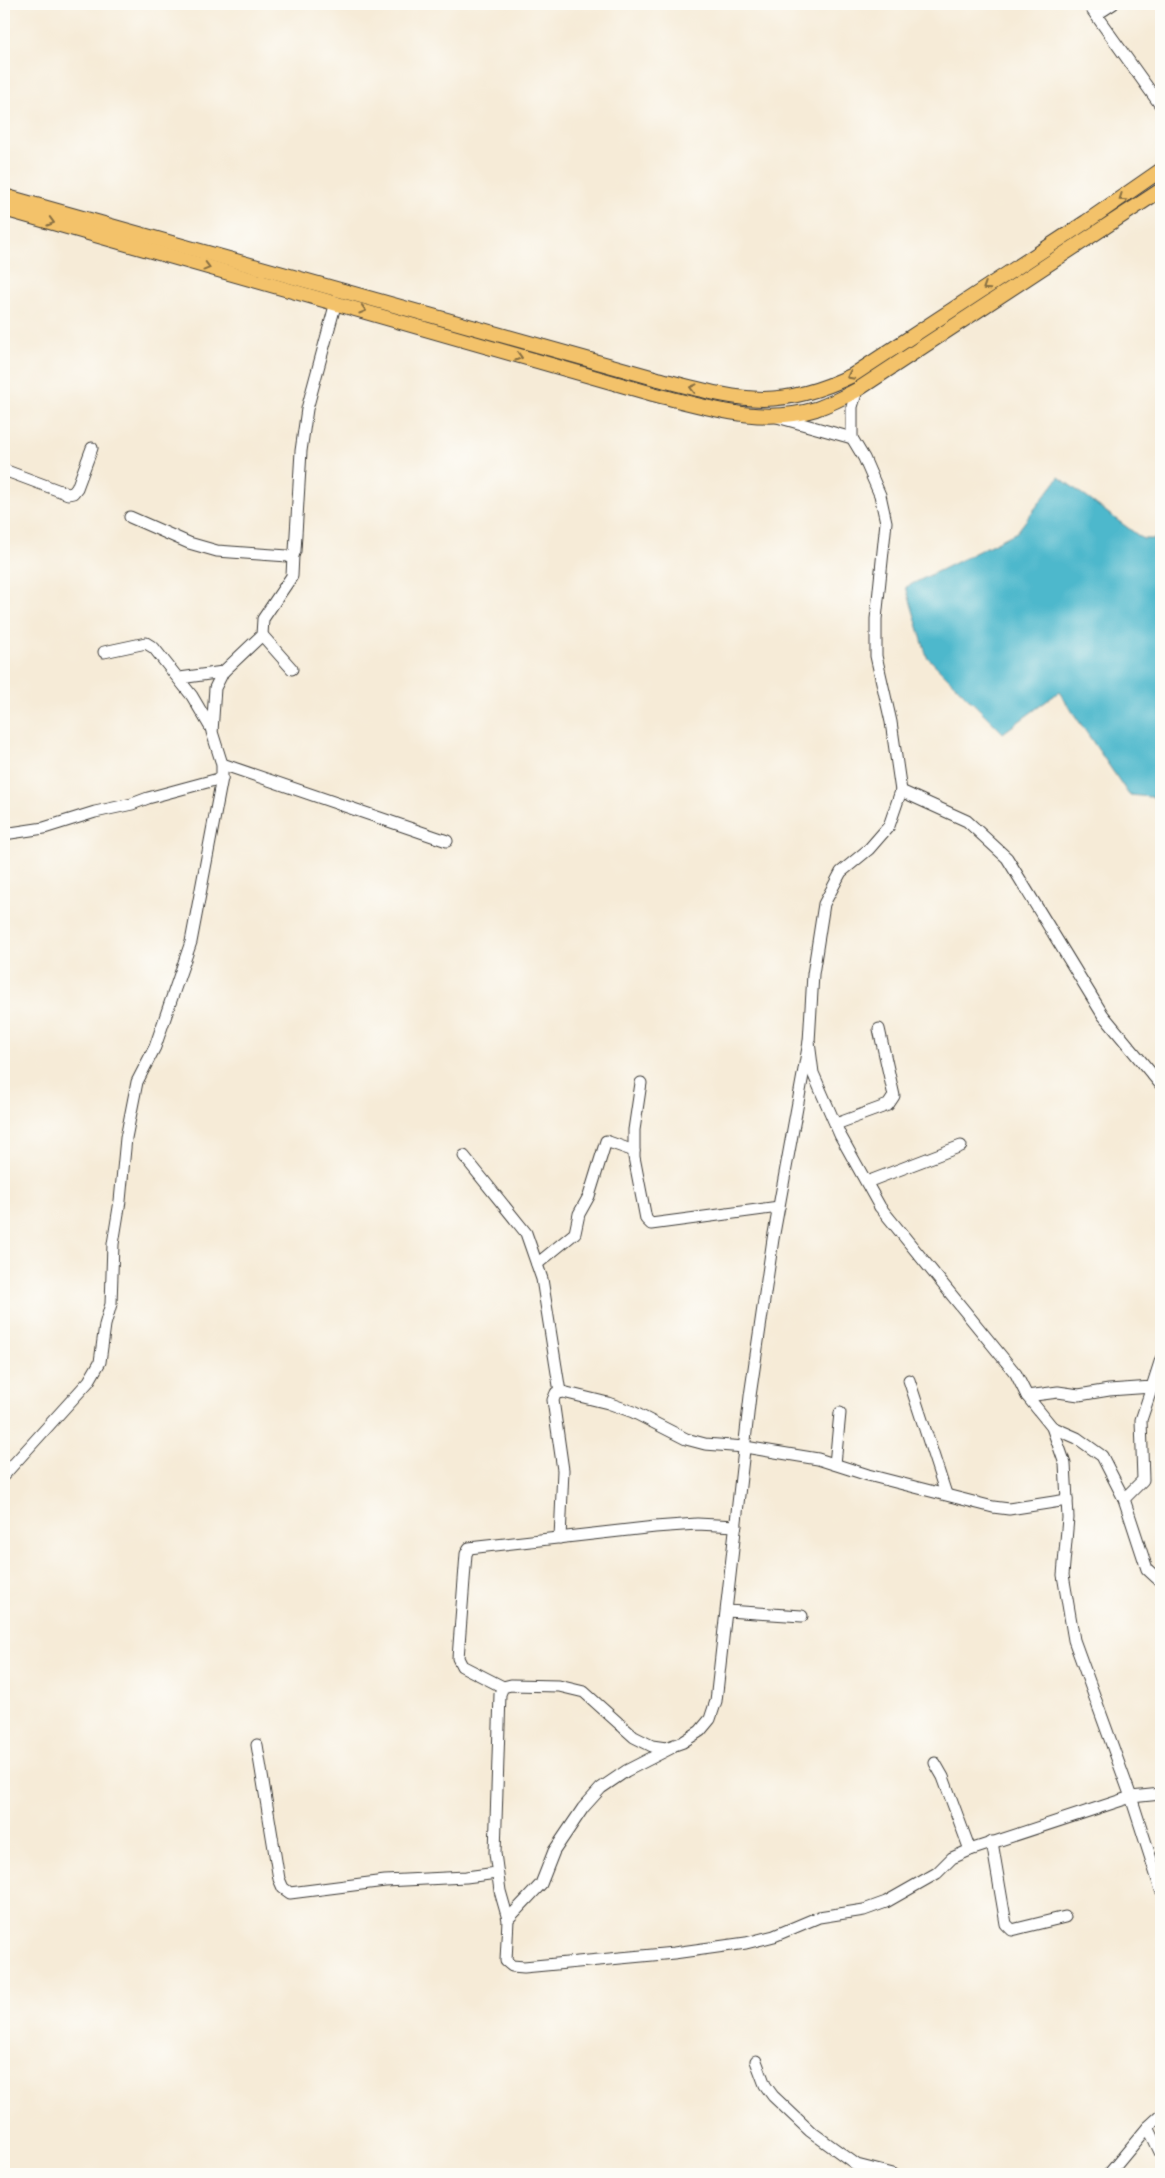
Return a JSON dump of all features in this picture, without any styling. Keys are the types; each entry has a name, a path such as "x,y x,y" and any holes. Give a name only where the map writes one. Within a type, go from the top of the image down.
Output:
{"main road":[{"path":"4,209 158,246 736,399 761,400 806,394 829,387 861,370 1086,222 1161,170"},
{"path":"4,196 336,302 521,358 653,394 733,413 771,416 814,409 857,390 1161,190"},
{"path":"653,394 658,379"}],"street":[{"path":"1088,4 1161,106"},
{"path":"1096,15 1113,4"},
{"path":"212,732 215,688 223,672 262,635 263,619 292,576 301,451 307,409 336,302"},
{"path":"508,1919 541,1884 554,1851 584,1808 601,1788 626,1772 700,1732 710,1719 716,1701 750,1396 779,1207 809,1042 813,974 824,904 841,872 869,848 889,826 901,791 891,722 876,656 876,620 886,522 880,495 864,458 852,438 852,407 857,390"},
{"path":"771,416 852,438"},
{"path":"4,470 68,494 73,493 77,488 92,448"},
{"path":"130,517 190,543 217,551 293,555"},
{"path":"262,635 292,669"},
{"path":"4,1475 89,1381 100,1362 105,1325 111,1304 113,1244 120,1200 126,1138 138,1082 155,1047 191,942 222,778 222,764 212,732 180,678 154,648 146,643 104,652"},
{"path":"180,678 223,672"},
{"path":"222,764 447,841"},
{"path":"4,834 44,828 95,812 132,804 222,778"},
{"path":"901,791 967,821 1007,858 1104,1015 1161,1085"},
{"path":"836,1124 888,1105 894,1096 880,1029"},
{"path":"809,1042 813,1073 836,1124 880,1207 1016,1374 1027,1396 1052,1427 1065,1464 1068,1518 1063,1575 1074,1640 1131,1797 1161,1890"},
{"path":"640,1083 634,1130 634,1151 639,1190 646,1219 651,1224 779,1207"},
{"path":"537,1264 575,1233 579,1214 590,1196 606,1141 634,1151"},
{"path":"867,1182 961,1146"},
{"path":"464,1156 526,1233 542,1278 560,1392"},
{"path":"1124,1499 1143,1480 1141,1420 1161,1360"},
{"path":"909,1380 946,1494"},
{"path":"1027,1396 1058,1392 1079,1395 1110,1390 1152,1387"},
{"path":"560,1538 562,1470 553,1400 556,1393 560,1392 608,1403 633,1412 686,1439 705,1444 745,1447 835,1464 868,1475 1008,1509 1067,1500"},
{"path":"835,1464 840,1413"},
{"path":"1052,1427 1077,1438 1102,1456 1124,1499 1148,1569 1161,1582"},
{"path":"683,1742 666,1748 652,1746 634,1737 584,1692 559,1686 511,1685 503,1687 462,1666 458,1658 466,1554 469,1548 560,1538 697,1524 736,1526"},
{"path":"726,1611 802,1616"},
{"path":"503,1687 500,1694 495,1826 497,1873 508,1919 506,1961 512,1966 524,1967 674,1953 746,1943 774,1936 819,1917 864,1910 886,1902 937,1873 952,1858 970,1850 1131,1797 1161,1794"},
{"path":"257,1745 279,1879 283,1888 290,1893 385,1881 466,1877 497,1873"},
{"path":"935,1763 943,1777 970,1850"},
{"path":"992,1842 1006,1924 1012,1930 1020,1930 1065,1917"},
{"path":"756,2061 765,2085 773,2096 810,2131 857,2165 892,2174"},
{"path":"1109,2174 1148,2127 1161,2115"},
{"path":"1148,2127 1161,2154"}],"water":[{"path":"1059,477 1143,539 1161,539 1161,798 1129,795 1059,692 1003,733 927,657 906,587 1017,532"}]}
